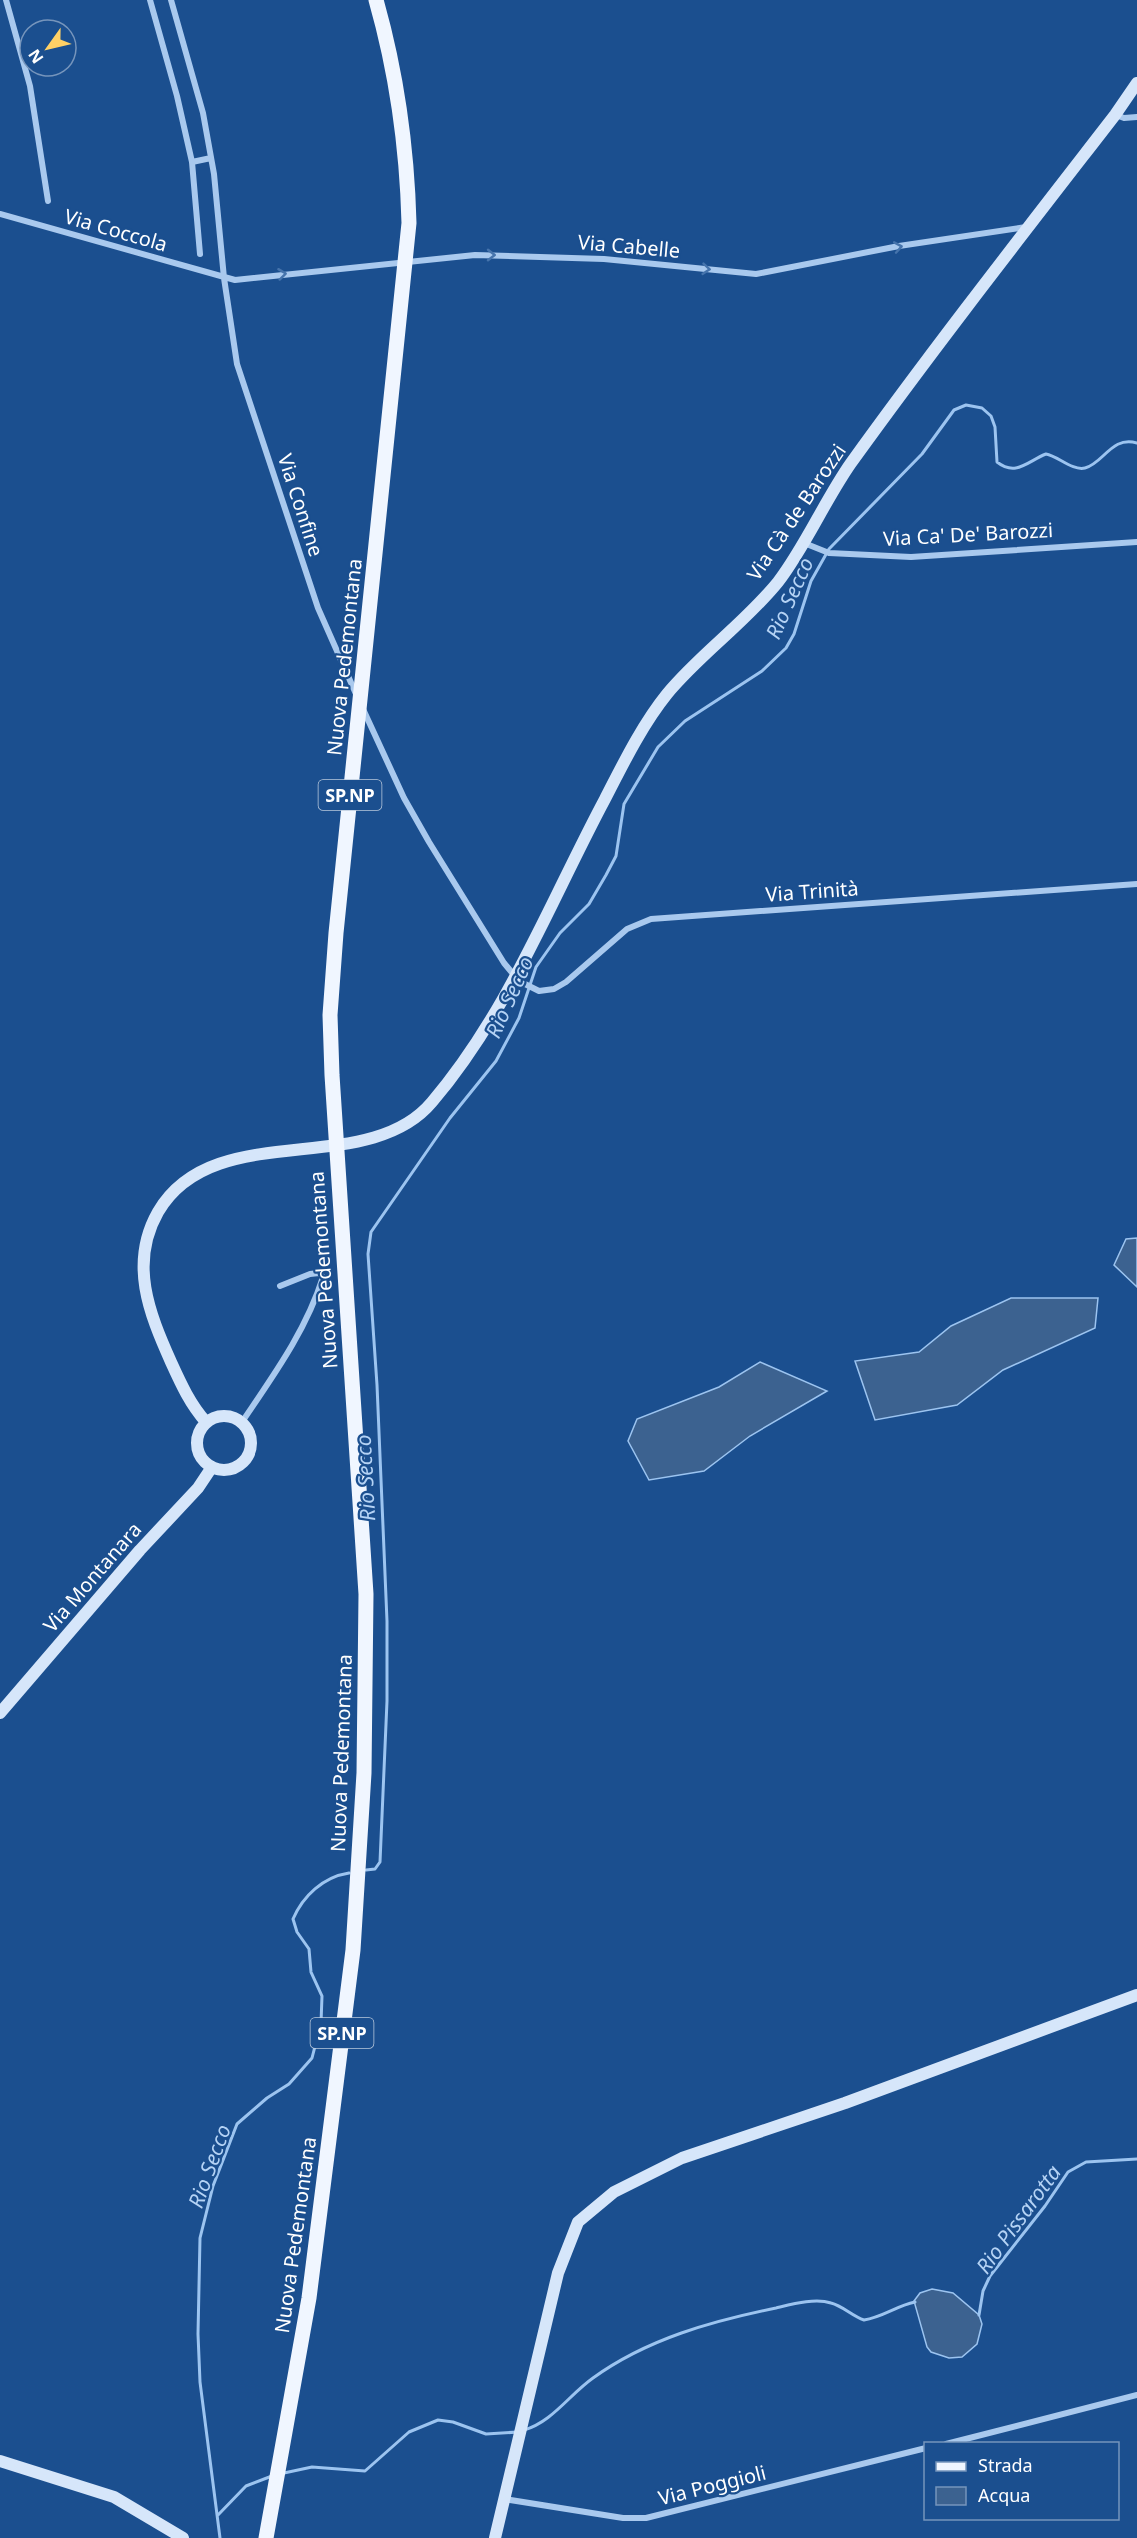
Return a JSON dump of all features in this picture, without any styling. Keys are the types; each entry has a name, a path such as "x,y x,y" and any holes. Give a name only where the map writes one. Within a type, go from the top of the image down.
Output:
{"main road":[{"name":"Nuova Pedemontana","path":"266,2538 309,2298 353,1950 364,1773 366,1594 330,1015 337,922 409,223 402,122 391,56 376,0"}],"street":[{"path":"6,0 30,86 48,201"},
{"path":"150,0 177,96 192,162 200,254"},
{"name":"Via Confine","path":"171,0 203,113 211,158 224,278 237,364 318,608 405,798 429,842 504,963 518,980"},
{"name":"Via Cà de Barozzi","path":"518,980 601,806 628,756 667,694 778,581 848,467 1115,115 1137,82"},
{"path":"1115,115 1124,118 1137,117"},
{"path":"192,162 211,158"},
{"name":"Via Coccola","path":"0,214 224,278"},
{"name":"Via Cabelle","path":"224,278 240,280 381,263 475,255 518,254 604,259 756,274 898,246 1029,227"},
{"name":"Via Ca' De' Barozzi","path":"802,543 829,553 911,557 1137,542"},
{"name":"Via Trinità","path":"518,980 535,989 554,989 566,982 627,929 651,919 1137,884"},
{"path":"206,1422 184,1390 148,1307 142,1263 149,1231 171,1194 190,1177 226,1161 360,1140 395,1129 412,1120 429,1107 518,980"},
{"path":"242,1422 285,1359 305,1321 323,1277 319,1273 310,1274 279,1286"},
{"path":"224,1415 242,1422 251,1437 252,1446 244,1461 229,1470 212,1467 204,1462 197,1446 200,1429 206,1422 224,1415"},
{"name":"Via Montanara","path":"0,1713 140,1550 198,1488 212,1467"},
{"path":"495,2538 558,2273 578,2222 614,2192 682,2158 845,2103 1137,1995"},
{"path":"954,2442 1137,2395"},
{"name":"Via Poggioli","path":"503,2499 623,2518 646,2518 924,2448"},
{"path":"0,2461 114,2497 183,2538"}],"water":[{"path":"1137,1238 1137,1287 1114,1265 1126,1239"},
{"path":"1011,1298 1098,1298 1095,1328 1003,1370 957,1405 875,1420 855,1361 919,1352 951,1326"},
{"path":"760,1362 827,1391 750,1436 704,1471 649,1480 628,1441 637,1419 719,1387"},
{"path":"932,2289 953,2293 979,2315 982,2324 977,2344 962,2357 949,2358 931,2352 927,2347 914,2301 920,2293"}],"waterway":[{"name":"Rio Secco","path":"366,1870 375,1869 380,1862 387,1701 387,1621 377,1385 368,1254 371,1232 450,1118 496,1061 519,1018 536,967 560,933 589,904 616,856 624,804 658,747 685,721 762,671 786,648 794,634 811,581 829,549 922,454 954,410 966,405 982,408 991,416 995,427 997,462 1010,468 1022,466 1046,454 1075,467 1085,468 1114,446 1128,442 1137,443"},
{"name":"Rio Secco","path":"220,2538 200,2382 198,2334 200,2238 213,2186 237,2124 267,2098 289,2084 312,2058 321,2023 322,1996 311,1972 309,1949 297,1932 293,1919 308,1895 322,1883 349,1873"},
{"name":"Rio Pissarotta","path":"979,2315 983,2291 990,2276 1045,2206 1068,2172 1086,2162 1137,2159"},
{"name":"Rio Pissarotta","path":"524,2430 543,2421 584,2385 614,2364 635,2352 681,2333 728,2319 804,2302 831,2303 864,2320 915,2302"},
{"name":"Rio Pissarotta","path":"284,2473 312,2467 365,2471 409,2432 438,2420 453,2422 486,2434 518,2432"},
{"name":"Rio Pissarotta","path":"218,2515 246,2486 272,2476"}]}
